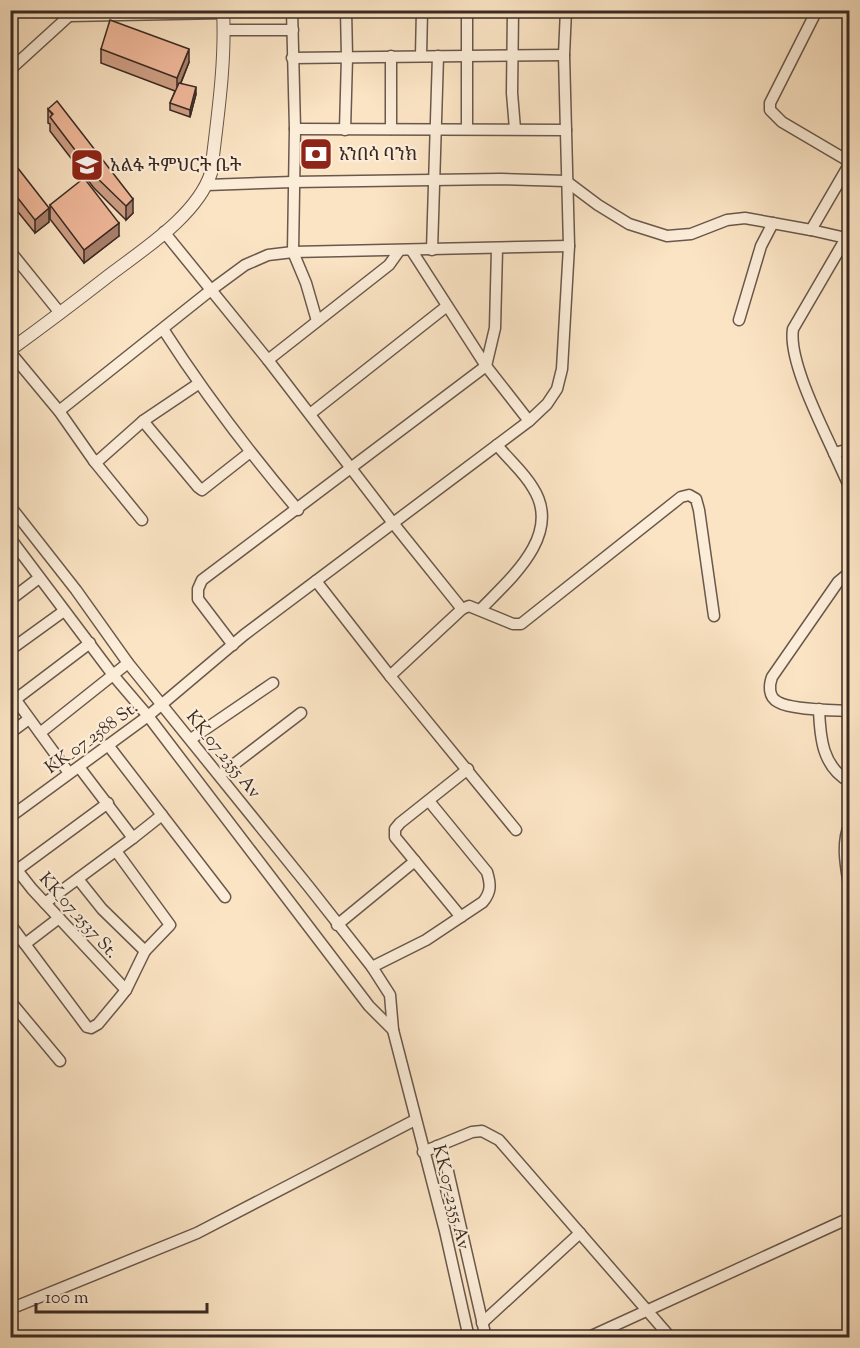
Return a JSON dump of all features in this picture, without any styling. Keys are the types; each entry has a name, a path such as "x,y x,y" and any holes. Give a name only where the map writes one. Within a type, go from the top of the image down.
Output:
{"street":[{"path":"292,10 295,129 293,252 306,283 317,321"},
{"path":"345,129 346,10"},
{"path":"422,10 422,56"},
{"path":"467,10 467,129"},
{"path":"513,10 512,93 515,129"},
{"name":"KK_07_2588 St.","path":"10,817 108,746 232,645 529,421 548,404 557,389 562,369 569,246 564,55 566,10"},
{"path":"811,230 849,163 782,122 770,110 771,102 817,10"},
{"path":"11,67 65,13 223,12 224,30 213,153 207,185 188,210 164,232 10,351 142,520"},
{"path":"224,30 293,30"},
{"path":"292,58 564,55"},
{"path":"391,129 392,56"},
{"path":"432,250 438,56"},
{"path":"295,129 566,130"},
{"path":"207,185 293,182 566,181 629,224 667,236 691,234 727,220 745,218 848,239 793,329 792,336 803,378 849,488"},
{"path":"739,320 761,246 773,223"},
{"path":"164,232 268,360 462,609"},
{"path":"59,411 211,290 253,262 268,255 293,252 569,246"},
{"path":"232,645 198,599 198,589 202,580 298,510 486,366 495,328 497,249"},
{"path":"10,251 60,313"},
{"path":"268,360 389,265 399,251"},
{"path":"412,251 486,366 529,421"},
{"path":"310,414 447,306"},
{"path":"163,329 198,384 249,453 298,510"},
{"path":"94,461 99,460 143,421 198,384"},
{"path":"143,421 202,490 249,453"},
{"path":"480,610 521,568 537,542 542,513 533,486 496,445"},
{"path":"834,453 849,448"},
{"path":"390,676 462,609 469,606 513,624 521,624 681,498 689,495 696,499 699,510 714,615"},
{"name":"KK_07_2355 Av","path":"10,506 76,590 128,663 372,967 390,995 393,1030 445,1231 469,1338"},
{"name":"KK_07_2355 Av","path":"12,542 369,1006 393,1030"},
{"path":"849,572 838,582 772,677 769,687 772,697 777,702 849,711"},
{"path":"10,600 39,578"},
{"path":"316,581 516,830"},
{"path":"10,650 64,611"},
{"path":"69,773 46,745 13,695 90,643"},
{"path":"40,733 128,663"},
{"path":"191,740 273,684"},
{"path":"819,709 820,739 828,763 849,782"},
{"path":"220,776 300,714"},
{"path":"10,733 29,719"},
{"path":"108,746 225,897"},
{"path":"79,767 133,838"},
{"path":"461,917 395,837 395,829 468,769"},
{"path":"372,967 426,940 483,902 488,895 490,884 487,872 429,801"},
{"path":"17,870 108,803"},
{"path":"45,903 162,816"},
{"path":"849,824 845,834 849,892"},
{"path":"10,924 82,1022 91,1028 98,1024 126,990 144,951 169,928 169,922 116,851"},
{"name":"KK_07_2537 St.","path":"10,861 45,903 126,990"},
{"path":"337,925 415,861"},
{"path":"78,879 102,909 144,951"},
{"path":"25,944 59,918"},
{"path":"10,1001 60,1061"},
{"path":"10,1309 197,1233 415,1120"},
{"path":"423,1152 472,1132 482,1131 499,1140 671,1338"},
{"path":"437,1146 447,1167 486,1338"},
{"path":"587,1338 843,1221"},
{"path":"482,1323 580,1233"}],"building":[{"path":"110,20 189,49 177,78 101,49"},
{"path":"179,83 196,87 190,110 170,103"},
{"path":"57,101 133,199 126,206 94,175 50,117 53,114 48,109"},
{"path":"10,158 49,208 35,220 10,188"},
{"path":"84,178 119,223 84,250 50,205"}],"place":[{"name":"አንበሳ ባንክ","path":"316,154"},
{"name":"አልፋ ትምህርት ቤት","path":"87,165"}]}
